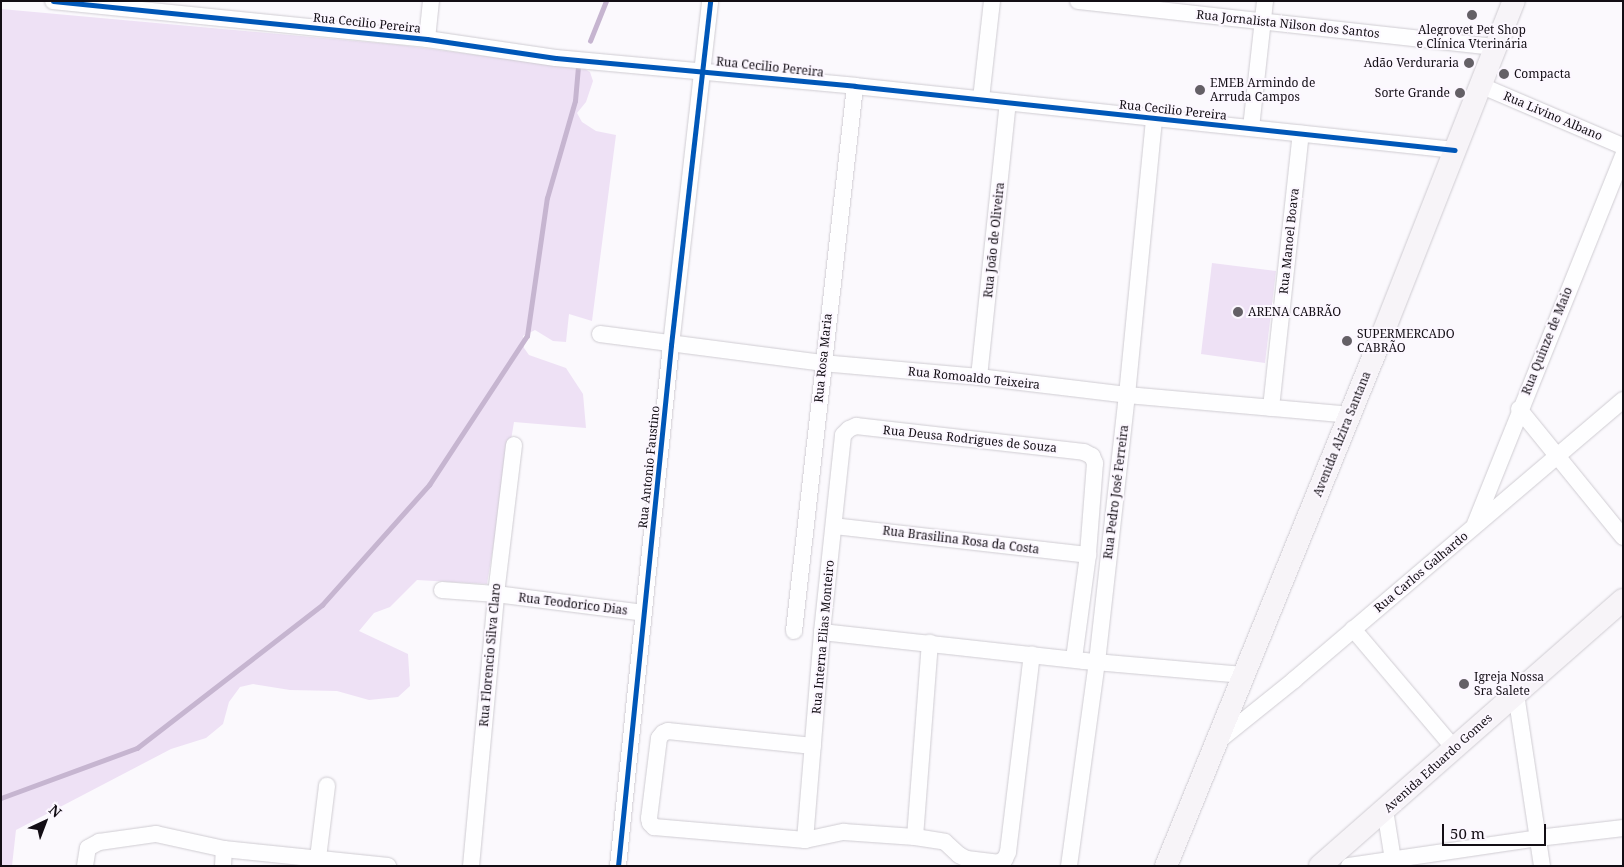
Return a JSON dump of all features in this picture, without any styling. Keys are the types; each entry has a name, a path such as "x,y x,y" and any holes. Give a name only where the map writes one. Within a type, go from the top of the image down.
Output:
{"main road":[{"name":"Avenida Alzira Santana","path":"1166,866 1482,86 1514,1"},
{"name":"Avenida Eduardo Gomes","path":"1320,866 1623,600"}],"street":[{"name":"Rua Cecilio Pereira","path":"53,1 163,6 427,39 556,58 703,70 1455,150"},
{"path":"427,39 431,1"},
{"name":"Rua Antonio Faustino","path":"618,866 671,345 710,1"},
{"path":"981,99 992,1"},
{"name":"Rua Jornalista Nilson dos Santos","path":"1078,1 1497,47"},
{"path":"1251,128 1265,1"},
{"name":"Rua Rosa Maria","path":"794,630 822,363 855,86"},
{"name":"Rua Livino Albano","path":"1482,86 1623,146"},
{"name":"Rua João de Oliveira","path":"980,377 1008,103"},
{"name":"Rua Pedro José Ferreira","path":"1069,866 1097,662 1128,395 1154,118"},
{"name":"Rua Manoel Boava","path":"1271,408 1301,134"},
{"name":"Rua Quinze de Maio","path":"1474,527 1519,409 1623,155"},
{"name":"Rua Romoaldo Teixeira","path":"600,334 671,345 822,363 980,377 1128,395 1349,415"},
{"name":"Rua Carlos Galhardo","path":"1217,742 1623,400"},
{"path":"1519,409 1623,537"},
{"name":"Rua Deusa Rodrigues de Souza","path":"843,435 848,429 856,426 1084,452 1092,456 1095,463 1088,555"},
{"name":"Rua Interna Elias Monteiro","path":"805,840 822,632 843,435"},
{"name":"Rua Florencio Silva Claro","path":"471,866 496,594 514,445"},
{"name":"Rua Brasilina Rosa da Costa","path":"834,526 1088,555"},
{"path":"1074,659 1088,555"},
{"name":"Rua Teodorico Dias","path":"442,590 496,594 644,613"},
{"path":"1353,629 1454,748"},
{"path":"822,632 1097,662 1243,675"},
{"path":"916,837 930,643"},
{"path":"813,746 668,731 663,733 659,738 649,818 654,827 805,840 818,839 844,832 916,837 945,842 959,855 967,859 998,863 1005,859 1008,852 1032,654"},
{"path":"1516,694 1542,866"},
{"path":"318,862 327,786"},
{"path":"1385,810 1393,862"},
{"path":"1349,866 1393,862 1538,838 1623,828"},
{"path":"85,866 88,848 99,842 156,834 223,858 246,852 318,862 388,866"}],"shaded area":[{"path":"1,9 400,45 585,69 590,72 593,81 586,102 577,113 582,122 596,131 616,135 592,321 569,314 566,342 553,341 535,330 523,336 524,348 529,355 566,368 583,394 586,428 514,422 487,584 417,580 390,607 374,613 359,631 408,654 410,686 398,697 369,700 337,691 290,690 253,684 240,687 229,702 223,724 206,738 171,749 16,830 12,866 1,866"},
{"name":"ARENA CABRÃO","path":"1212,263 1276,271 1265,363 1201,354"}],"waterway":[{"path":"590,41 606,1"},
{"path":"1,798 137,748 322,605 429,485 527,336 547,198 575,101 578,67"}],"cycle path":[{"path":"53,1 427,39 556,58 855,86 1455,150"},
{"path":"618,866 671,345 710,1"}],"place":[{"name":"Alegrovet Pet Shop e Clínica Vterinária","path":"1472,15"},
{"name":"Adão Verduraria","path":"1469,63"},
{"name":"Compacta","path":"1504,74"},
{"name":"EMEB Armindo de Arruda Campos","path":"1200,90"},
{"name":"Sorte Grande","path":"1460,93"},
{"name":"ARENA CABRÃO","path":"1238,312"},
{"name":"SUPERMERCADO CABRÃO","path":"1347,341"},
{"name":"Igreja Nossa Sra Salete","path":"1464,684"}]}
